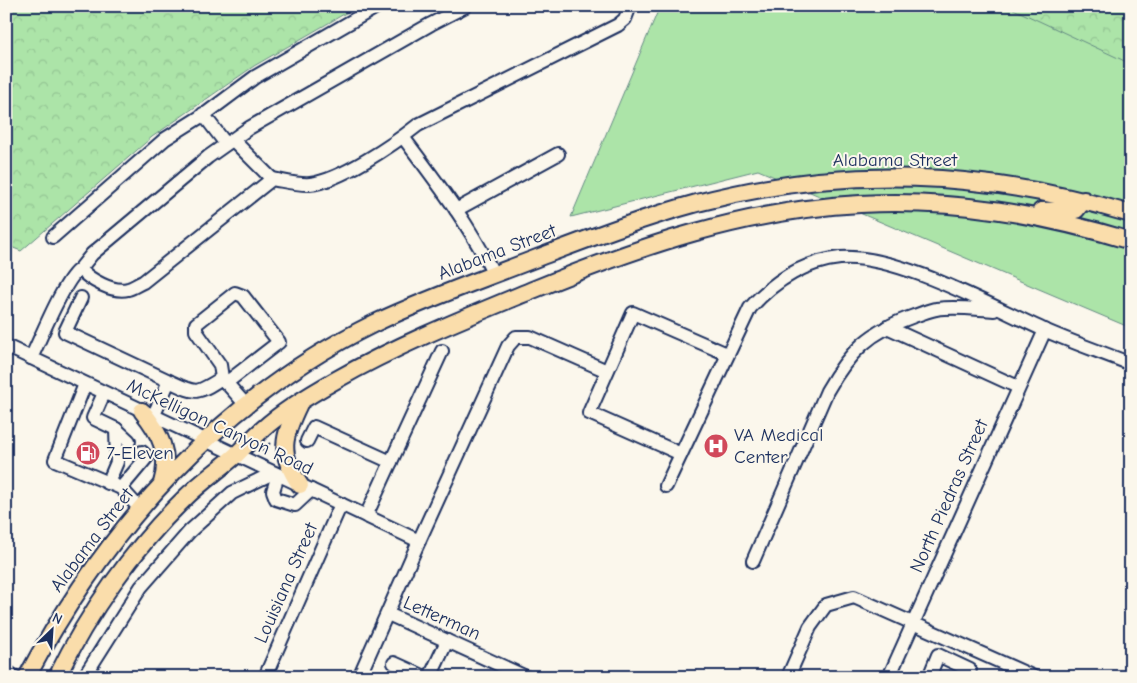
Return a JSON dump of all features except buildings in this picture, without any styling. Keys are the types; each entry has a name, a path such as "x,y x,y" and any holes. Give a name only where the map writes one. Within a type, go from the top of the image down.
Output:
{"main road":[{"name":"Alabama Street","path":"26,677 47,638 80,586 139,508 205,441 246,405 295,369 346,339 422,302 643,219 696,203 772,186 849,178 943,178 1004,184 1084,200 1131,214"},
{"path":"1032,216 1045,210 1065,212 1076,210 1084,200"},
{"path":"57,677 87,625 137,552 183,500 236,455 265,427 300,402 336,380 394,350 467,317 613,258 728,222 798,210 860,204 948,205 995,209 1032,216 1131,241"},
{"path":"300,402 289,424 284,450 290,470 305,488"},
{"path":"148,414 165,449 166,462 162,483"}],"street":[{"path":"53,237 164,139 255,77 378,6"},
{"path":"31,358 74,273 80,270 92,254 201,162 302,97 466,6"},
{"path":"203,114 230,142 272,179 310,184 335,177 403,137 418,125 618,24 625,19 630,6"},
{"path":"403,137 456,210 484,254 494,275"},
{"path":"456,210 558,154"},
{"path":"80,270 87,277 113,289 127,290 143,282 272,179"},
{"path":"666,486 750,308 768,288 789,274 809,265 840,258 870,258 914,273 1045,330 1131,364"},
{"path":"50,320 65,332 192,392 200,391 224,380 279,342 243,296 235,293 196,324 196,331 220,365 224,380 246,405"},
{"path":"65,332 81,298"},
{"path":"753,561 827,391 840,369 856,349 877,332 887,327 936,309 1000,310"},
{"path":"681,454 588,413 633,313 727,354"},
{"path":"887,327 1018,387"},
{"name":"North Piedras Street","path":"889,677 1045,330"},
{"name":"Letterman","path":"526,677 388,614 419,541 508,346 516,337 530,337 607,371"},
{"name":"McKelligon Canyon Road","path":"6,346 419,541"},
{"path":"366,516 442,351"},
{"path":"148,414 169,381"},
{"path":"85,384 55,460 120,488 139,508"},
{"path":"93,418 104,393"},
{"path":"75,410 116,429 129,441"},
{"path":"307,441 314,427 391,462"},
{"path":"108,483 117,462 116,429"},
{"path":"120,488 147,457 142,452"},
{"path":"275,474 273,491 276,499 284,503 295,505 305,488"},
{"path":"84,677 141,587 190,531 232,493 275,474"},
{"name":"Louisiana Street","path":"264,677 341,504"},
{"path":"788,677 810,626 826,605 854,597 1034,677"},
{"path":"359,677 388,614"},
{"path":"430,677 447,640"},
{"path":"928,677 938,655 968,675 978,652"},
{"path":"394,663 425,677"},
{"path":"6,671 15,677"}],"path":[{"path":"6,32 10,27 8,6"},
{"path":"262,451 270,443"}],"green space":[{"path":"6,6 358,6 254,66 152,137 21,251 6,245"},
{"path":"660,6 1131,6 1131,328 758,170 571,217"},
{"path":"1007,6 1131,6 1131,64"}],"place":[{"name":"VA Medical Center","path":"716,446"},
{"name":"7-Eleven","path":"88,453"}]}
